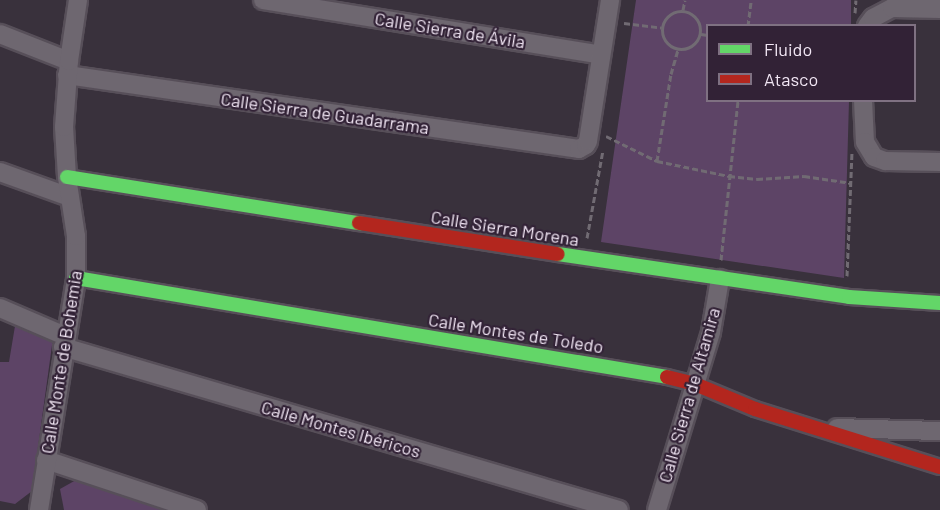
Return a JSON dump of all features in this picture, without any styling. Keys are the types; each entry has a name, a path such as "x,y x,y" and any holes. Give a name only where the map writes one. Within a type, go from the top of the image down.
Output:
{"street":[{"name":"Calle Monte de Bohemia","path":"39,510 75,278 75,236 67,177 64,127 68,68 78,0"},
{"name":"Calle Sierra de Ávila","path":"263,0 601,55"},
{"path":"601,55 610,0"},
{"path":"870,22 892,8 940,9"},
{"name":"Calle Sierra de Guadarrama","path":"0,34 68,68 574,149 582,148 588,141 601,55"},
{"path":"863,102 860,151 885,161 940,162"},
{"path":"0,172 70,197"},
{"name":"Calle Sierra Morena","path":"67,177 720,279 849,297 940,303"},
{"name":"Calle Montes de Toledo","path":"75,278 646,372 695,384 755,409 808,427 940,467"},
{"name":"Calle Sierra de Altamira","path":"657,510 711,332 720,279"},
{"name":"Calle Montes Ibéricos","path":"0,308 64,342 620,510"},
{"path":"808,427 940,431"},
{"path":"46,460 197,510"}],"path":[{"path":"683,10 685,0"},
{"path":"748,24 751,0"},
{"path":"683,10 697,18 701,34 693,46 678,49 666,42 662,28 669,15 683,10"},
{"path":"622,34 624,23 662,28"},
{"path":"701,34 706,35"},
{"path":"657,161 671,74 678,49"},
{"path":"720,279 738,102"},
{"path":"586,246 606,135 657,161 729,176 757,179 804,176 851,183"},
{"path":"846,284 851,183 860,151"}],"shaded area":[{"path":"636,0 851,0 851,24 706,24 706,102 849,102 844,278 601,242"},
{"path":"15,326 53,338 32,491 15,504 0,501 0,362 9,362"},
{"path":"76,480 171,510 64,510 60,489"}],"traffic: fast":[{"path":"67,177 359,223"},
{"path":"558,254 849,297 940,303"},
{"path":"76,278 667,377"}],"traffic: jam":[{"path":"359,223 558,254"},
{"path":"667,377 695,384 755,409 940,467"}]}
